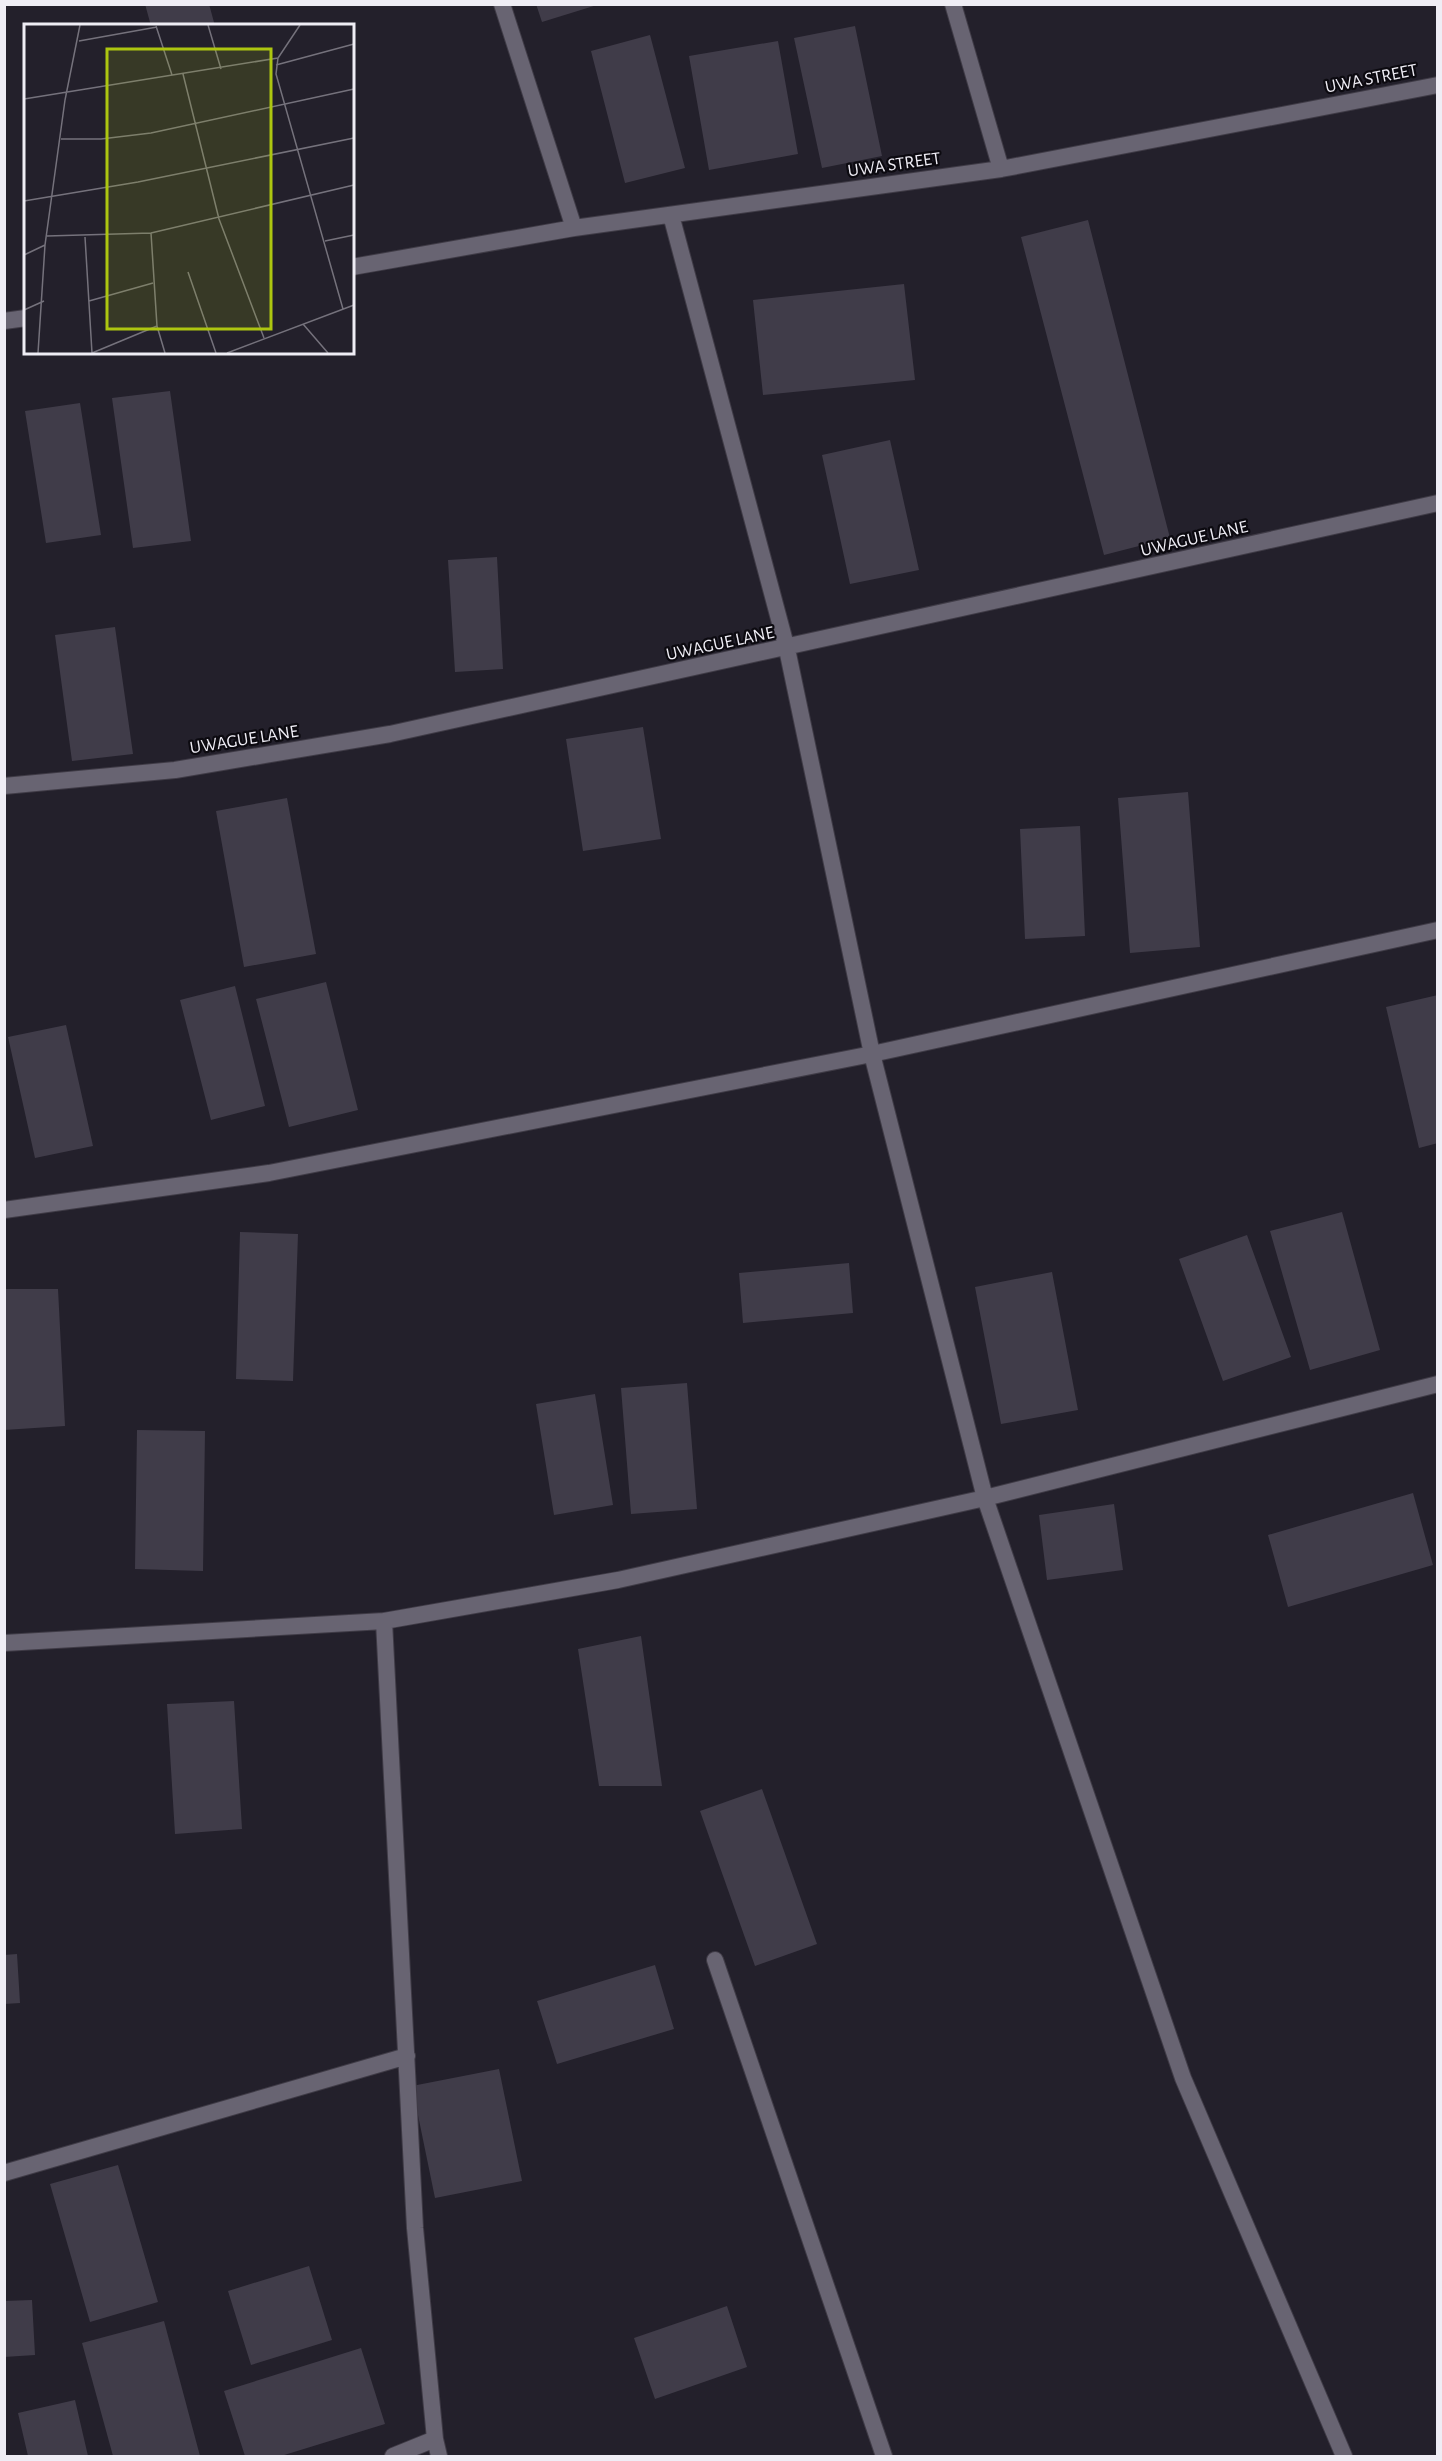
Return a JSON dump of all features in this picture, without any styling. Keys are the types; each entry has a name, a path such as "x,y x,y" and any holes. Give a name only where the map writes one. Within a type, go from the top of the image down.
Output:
{"street":[{"path":"502,4 574,228"},
{"path":"953,4 1001,169"},
{"name":"UWA STREET","path":"354,267 574,228 1001,169 1437,85"},
{"path":"671,215 787,649 872,1054 985,1498 1183,2078 1344,2457"},
{"path":"4,321 24,318"},
{"name":"UWAGUE LANE","path":"4,786 175,770 390,734 787,649 1437,503"},
{"path":"4,1210 269,1173 872,1054 1437,930"},
{"path":"4,1643 384,1621 618,1580 985,1498 1437,1384"},
{"path":"384,1621 416,2228 435,2439 439,2457"},
{"path":"715,1960 884,2457"},
{"path":"4,2174 407,2056"},
{"path":"393,2457 435,2439"}],"building":[{"path":"145,4 209,4 214,24 150,24"},
{"path":"536,4 597,4 597,5 542,22"},
{"path":"855,26 882,156 822,168 794,38"},
{"path":"650,35 685,168 625,183 591,51"},
{"path":"778,41 798,154 709,170 689,56"},
{"path":"1088,220 1170,538 1104,555 1021,237"},
{"path":"904,284 915,380 763,395 753,300"},
{"path":"170,391 191,541 133,548 112,398"},
{"path":"80,403 101,535 46,543 25,411"},
{"path":"890,440 919,570 850,584 822,455"},
{"path":"497,557 503,669 455,672 448,560"},
{"path":"115,627 133,754 72,761 55,635"},
{"path":"643,727 661,839 583,851 566,739"},
{"path":"1188,792 1200,947 1130,953 1118,798"},
{"path":"287,798 316,954 244,967 216,811"},
{"path":"1080,826 1085,936 1025,939 1020,829"},
{"path":"326,982 358,1110 289,1127 256,999"},
{"path":"235,986 265,1106 211,1120 180,1000"},
{"path":"1438,995 1438,1143 1419,1148 1386,1007"},
{"path":"66,1025 93,1146 35,1158 8,1037"},
{"path":"1342,1212 1380,1350 1310,1370 1270,1231"},
{"path":"240,1232 298,1234 293,1381 236,1379"},
{"path":"1247,1235 1291,1357 1223,1381 1179,1259"},
{"path":"849,1263 853,1313 743,1323 739,1273"},
{"path":"1052,1272 1078,1410 1001,1424 975,1287"},
{"path":"4,1289 58,1289 65,1426 4,1430"},
{"path":"687,1383 697,1509 631,1514 621,1388"},
{"path":"595,1394 613,1505 554,1515 536,1404"},
{"path":"137,1430 205,1431 203,1571 135,1569"},
{"path":"1413,1493 1433,1565 1288,1607 1268,1535"},
{"path":"1114,1504 1123,1570 1047,1580 1039,1515"},
{"path":"641,1636 662,1786 599,1786 578,1649"},
{"path":"234,1701 242,1829 175,1834 167,1704"},
{"path":"762,1789 817,1944 755,1966 700,1811"},
{"path":"17,1954 20,2003 4,2004 4,1955"},
{"path":"655,1965 674,2029 557,2064 537,2001"},
{"path":"499,2069 522,2181 435,2198 412,2086"},
{"path":"118,2165 158,2302 90,2322 50,2184"},
{"path":"309,2266 332,2340 251,2365 228,2291"},
{"path":"32,2300 35,2355 4,2357 4,2301"},
{"path":"727,2306 747,2367 655,2399 634,2338"},
{"path":"164,2321 200,2456 113,2456 82,2343"},
{"path":"361,2348 385,2424 281,2456 245,2456 224,2391"},
{"path":"75,2400 88,2456 28,2456 18,2413"}]}
